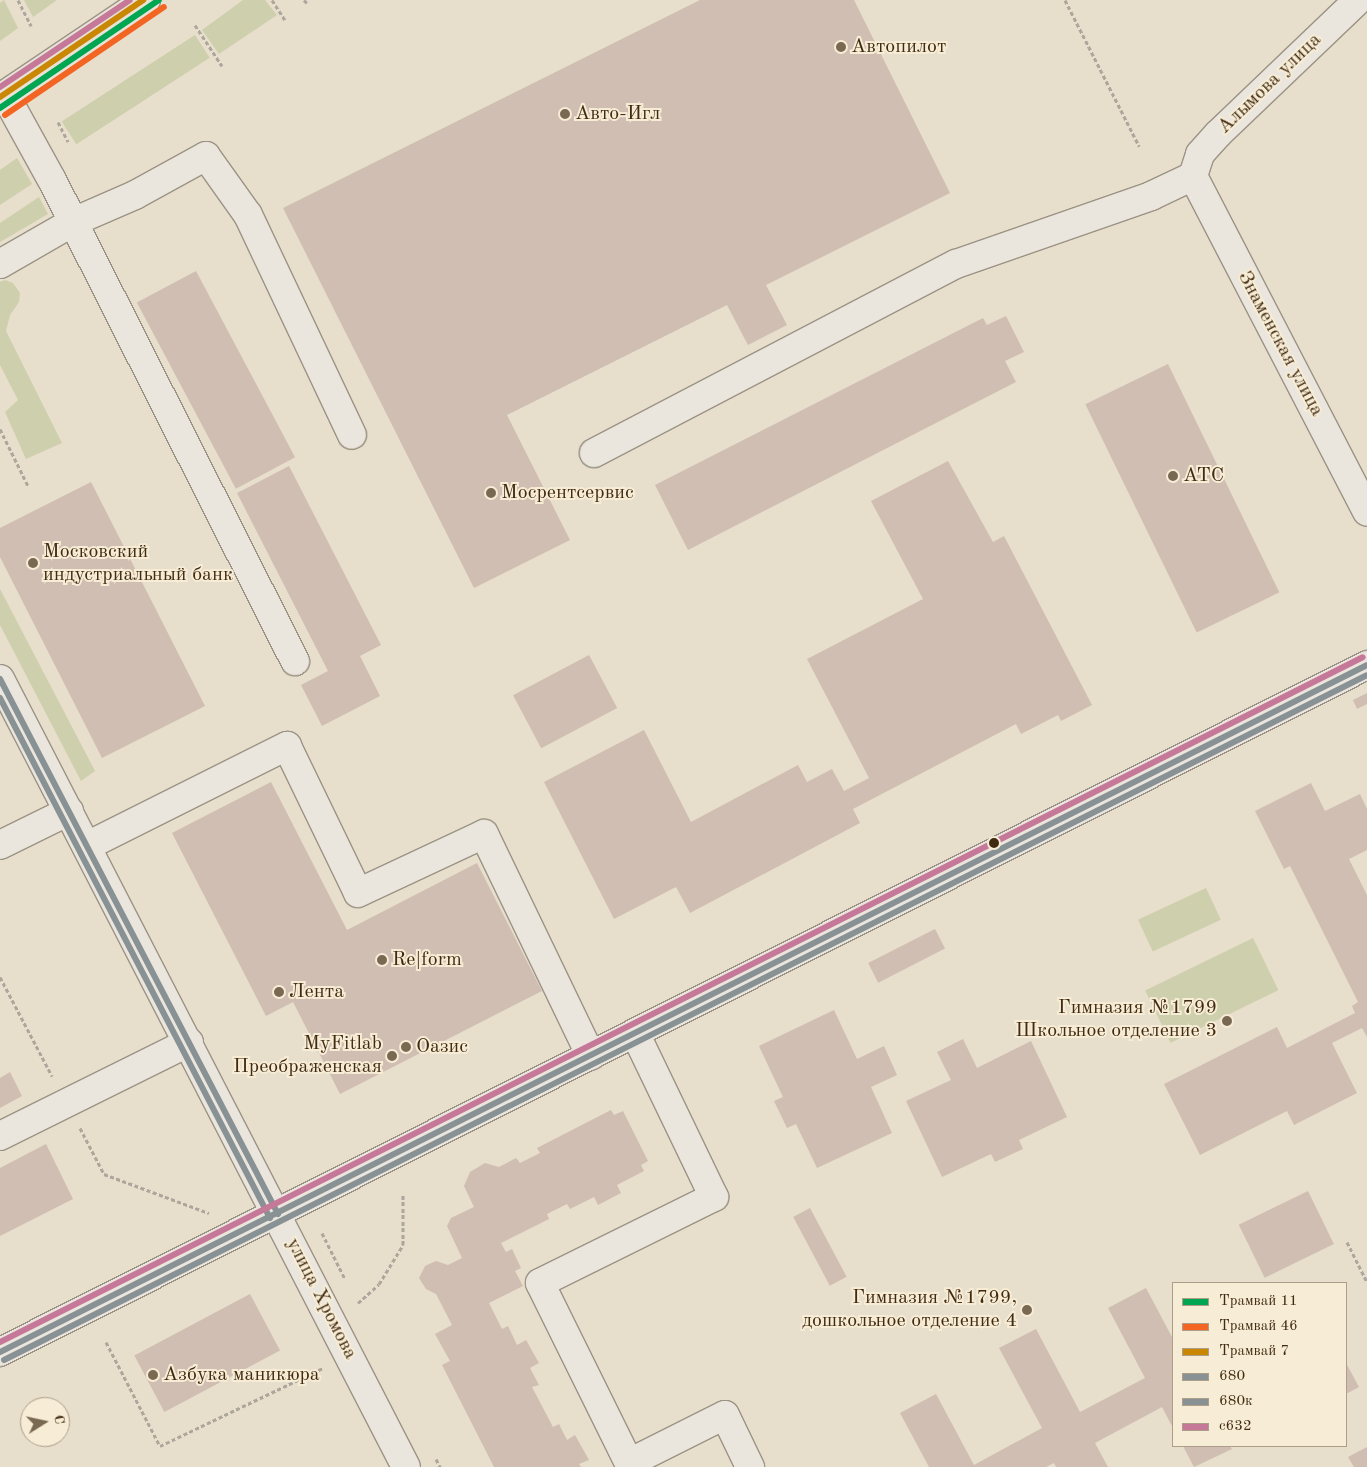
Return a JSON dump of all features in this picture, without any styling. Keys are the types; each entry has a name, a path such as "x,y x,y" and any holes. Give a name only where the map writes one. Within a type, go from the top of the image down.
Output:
{"main road":[{"path":"2,97 146,0"}],"street":[{"name":"Алымова улица","path":"1193,176 1200,154 1218,134 1358,0"},
{"path":"2,97 73,222 295,661"},
{"path":"0,264 73,222 136,195 206,156 248,215 352,435"},
{"path":"594,453 956,264 1156,194 1193,176"},
{"name":"Знаменская улица","path":"1193,176 1367,512"},
{"path":"0,1352 278,1214 1367,665"},
{"name":"улица Хромова","path":"0,679 278,1214 406,1467"},
{"path":"88,846 287,746 358,893 484,834 591,1056"},
{"path":"0,845 69,811"},
{"path":"635,1034 714,1197 540,1283 629,1463 725,1415 750,1467"},
{"path":"0,1136 189,1042"}],"path":[{"path":"18,0 31,26"},
{"path":"272,0 285,20"},
{"path":"1065,0 1139,146"},
{"path":"196,25 222,66"},
{"path":"0,429 28,486"},
{"path":"358,1303 378,1284 403,1245 402,1194"},
{"path":"1347,1242 1367,1282"},
{"path":"106,1342 160,1446 331,1365"}],"green space":[{"path":"4,0 18,28 0,41 0,3"},
{"path":"24,0 57,0 33,17"},
{"path":"243,0 265,0 277,15 219,54 202,30"},
{"path":"195,35 210,58 76,144 62,122"},
{"path":"17,158 32,184 0,205 0,170"},
{"path":"39,197 48,214 0,242 0,223"},
{"path":"5,280 13,283 20,293 19,302 10,315 6,331 62,443 26,459 5,412 18,400 0,365 0,282"},
{"path":"0,589 95,771 81,781 0,625"},
{"path":"1206,888 1221,920 1153,951 1138,920"},
{"path":"1253,938 1278,990 1171,1043 1145,991"}],"building":[{"path":"700,0 854,0 950,193 766,285 787,325 748,345 727,305 507,415 570,540 474,588 283,208"},
{"path":"196,271 295,457 236,489 137,302"},
{"path":"1006,316 1024,352 1005,361 1016,382 688,550 655,485 983,318 987,325"},
{"name":"АТС","path":"1168,364 1279,592 1197,633 1085,404"},
{"path":"948,461 993,542 1004,536 1092,705 1061,721 1058,715 1021,734 1016,724 853,809 860,823 690,913 676,887 614,919 544,782 644,730 691,822 798,765 807,782 832,769 844,791 869,778 807,659 923,599 871,501"},
{"path":"289,466 381,645 360,656 380,696 322,726 301,685 328,671 237,493"},
{"path":"91,482 205,706 102,758 0,557 0,528"},
{"path":"589,655 617,708 541,748 513,695"},
{"path":"1367,693 1367,704 1357,709 1353,700"},
{"name":"Re|form","path":"271,782 347,930 477,863 542,991 340,1094 293,1002 266,1016 172,833"},
{"path":"1311,783 1325,811 1360,794 1367,809 1367,850 1349,859 1367,895 1367,1037 1362,1028 1332,1043 1357,1093 1294,1125 1287,1111 1200,1155 1164,1084 1277,1027 1287,1048 1355,1013 1352,1006 1358,1002 1290,866 1284,869 1255,811"},
{"path":"935,929 945,949 878,983 868,963"},
{"path":"834,1010 857,1059 884,1046 897,1075 871,1087 892,1133 817,1168 796,1124 787,1128 774,1101 783,1097 759,1046"},
{"path":"963,1039 977,1068 1031,1041 1067,1117 1019,1140 1023,1149 995,1162 991,1154 942,1177 906,1101 951,1080 937,1052"},
{"path":"10,1072 22,1096 0,1108 0,1078"},
{"path":"611,1110 614,1115 623,1111 648,1161 641,1165 644,1171 617,1185 621,1193 598,1205 594,1197 570,1209 567,1204 547,1214 549,1219 501,1243 506,1252 512,1249 521,1268 515,1271 523,1286 489,1303 502,1329 508,1326 517,1345 526,1340 539,1363 530,1368 539,1385 532,1387 553,1427 559,1424 567,1440 575,1435 589,1460 579,1464 581,1467 494,1467 442,1365 450,1361 435,1334 452,1325 436,1294 426,1289 419,1278 425,1266 436,1261 448,1265 462,1258 447,1226 451,1218 474,1207 464,1186 470,1172 485,1163 499,1167 516,1158 520,1163 540,1153 537,1148"},
{"path":"46,1144 73,1199 0,1236 0,1168"},
{"path":"1308,1191 1334,1244 1265,1278 1239,1225"},
{"path":"810,1208 847,1277 830,1286 793,1217"},
{"path":"1146,1288 1172,1337 1172,1426 1162,1407 1095,1443 1108,1467 1056,1467 1054,1463 1046,1467 929,1467 900,1413 936,1394 974,1465 1042,1428 999,1348 1036,1329 1080,1412 1145,1378 1108,1308"},
{"path":"250,1294 280,1351 164,1412 134,1356"},
{"path":"1347,1365 1359,1387 1347,1393"},
{"path":"1184,1447 1231,1447 1232,1449 1194,1467"},
{"path":"1367,1447 1367,1467 1354,1467 1348,1457"}],"tram line":[{"name":"7","path":"0,97 143,0"},
{"name":"11","path":"0,108 159,0"},
{"name":"46","path":"5,115 164,7"}],"transit line":[{"name":"с632","path":"0,87 130,0"},
{"name":"с632","path":"0,1342 1363,657"},
{"name":"680","path":"0,1352 1367,665"},
{"name":"680к","path":"4,1360 1367,675"},
{"name":"680","path":"0,679 278,1214"},
{"name":"680к","path":"0,698 270,1218"}],"place":[{"name":"Автопилот","path":"841,47"},
{"name":"Авто-Игл","path":"565,114"},
{"name":"АТС","path":"1173,476"},
{"name":"Мосрентсервис","path":"491,493"},
{"name":"Московский индустриальный банк","path":"33,563"},
{"name":"Re|form","path":"382,960"},
{"name":"Лента","path":"279,992"},
{"name":"Гимназия №1799 Школьное отделение 3","path":"1227,1021"},
{"name":"Оазис","path":"406,1047"},
{"name":"MyFitlab Преображенская","path":"392,1056"},
{"name":"Гимназия №1799, дошкольное отделение 4","path":"1027,1310"},
{"name":"Азбука маникюра","path":"153,1375"}]}
